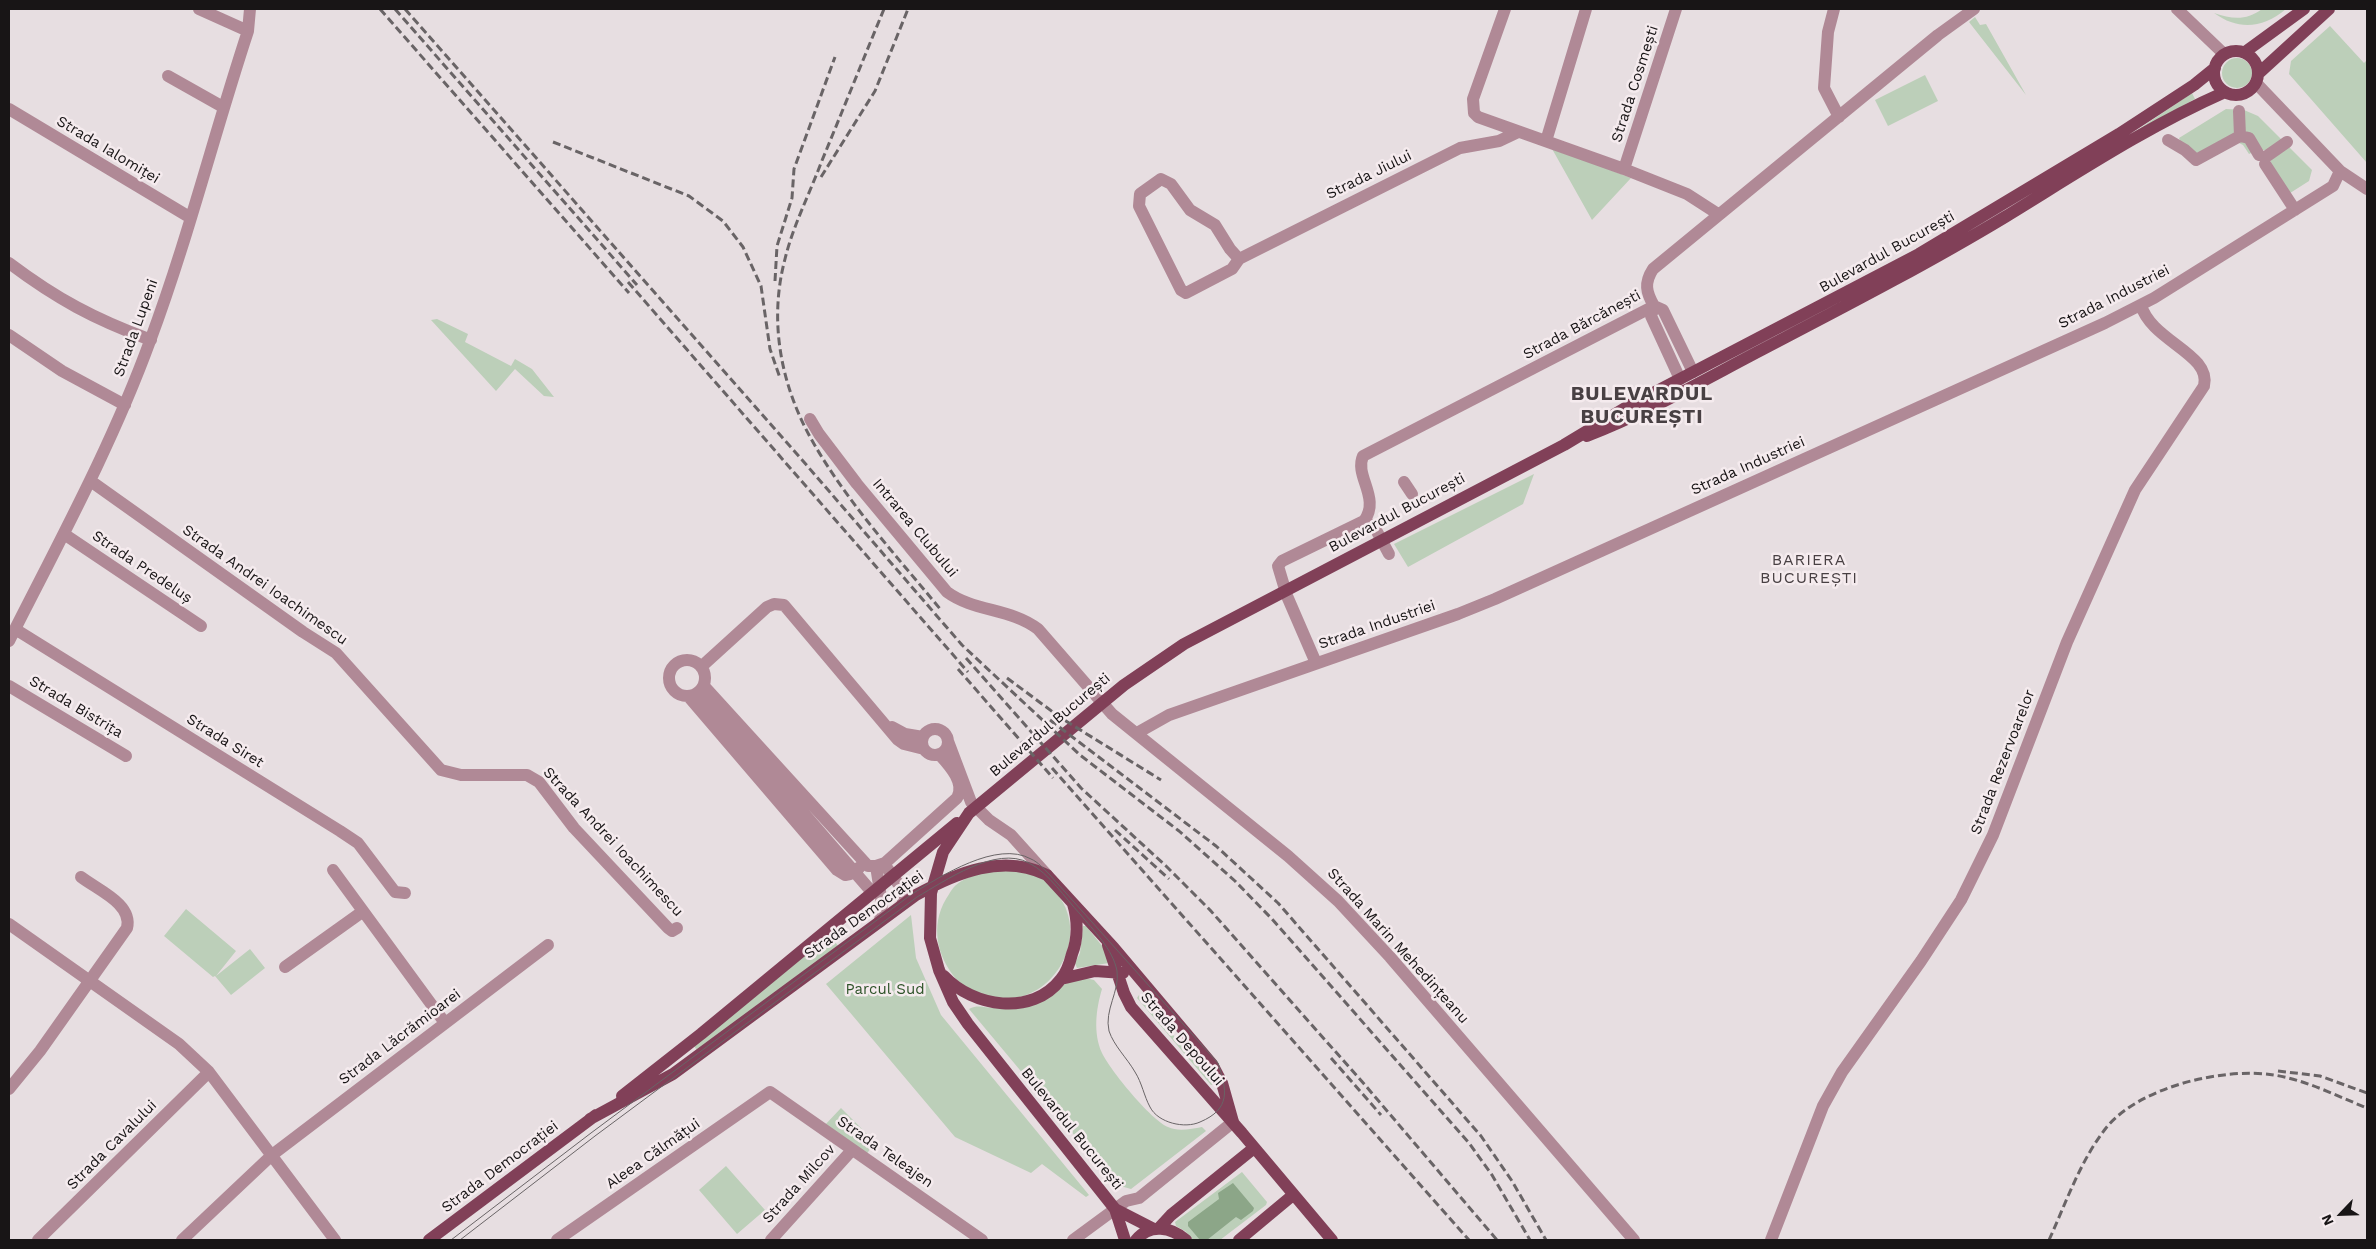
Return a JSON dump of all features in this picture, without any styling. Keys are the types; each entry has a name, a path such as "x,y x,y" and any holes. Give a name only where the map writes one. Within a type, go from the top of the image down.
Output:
{"main road":[{"path":"2246,52 2304,9"},
{"path":"2257,78 2255,62 2246,52 2235,50 2224,54 2215,68 2215,79 2225,92 2242,94 2250,90 2257,78 2329,9"},
{"name":"Bulevardul București","path":"1564,445 1608,416 1866,284 1942,241 2119,134 2194,85 2215,68"},
{"name":"Bulevardul București","path":"1125,1240 1114,1210 968,1024 953,1002 939,970 930,938 931,893 944,852 969,813 1106,699 1168,653 1564,445 1637,414 1873,292 1974,235 2133,139 2179,113 2225,92"},
{"name":"Strada Democrației","path":"429,1240 590,1120 701,1034 872,891 969,813"},
{"name":"Strada Democrației","path":"590,1120 668,1077 916,895 940,881 985,867 1025,866 1047,875 1073,904"},
{"path":"939,970 959,989 974,998 993,1003 1020,1002 1045,992 1061,979 1071,958 1076,938 1073,904"},
{"name":"Strada Depoului","path":"1073,904 1212,1064 1222,1083 1233,1122"},
{"name":"Strada Depoului","path":"1108,943 1124,993 1132,1007 1233,1122 1292,1195 1332,1240"},
{"path":"1061,979 1095,971 1136,975"},
{"name":"Strada Democrației","path":"644,1079 711,1046"},
{"path":"1136,1240 1157,1228 1254,1148"},
{"path":"1239,1240 1292,1195"},
{"path":"1114,1210 1120,1240"},
{"name":"Bulevardul București","path":"1114,1210 1157,1228 1174,1231 1186,1240"}],"street":[{"path":"198,9 248,31"},
{"name":"Strada Lupeni","path":"9,641 92,482 151,340 191,218 223,107 248,31 250,9"},
{"path":"1505,9 1473,106 1474,113 1478,117 1624,169 1687,194 1718,214"},
{"path":"1546,141 1586,9"},
{"name":"Strada Cosmești","path":"1624,169 1676,9"},
{"path":"1834,9 1828,32 1824,88 1839,117"},
{"name":"Strada Bărcănești","path":"1364,522 1370,507 1370,496 1361,462 1364,456 1654,306 1646,285 1653,269 1938,35 1974,9"},
{"path":"2177,9 2224,54"},
{"path":"168,76 223,107"},
{"path":"2257,78 2340,171 2367,189"},
{"name":"Strada Ialomiței","path":"9,109 191,218"},
{"path":"2238,111 2240,136"},
{"name":"Strada Jiului","path":"1239,258 1230,249 1215,225 1190,210 1168,182 1160,179 1140,194 1139,206 1183,292 1188,292 1232,269 1239,258 1460,148 1500,141 1518,132"},
{"path":"2168,140 2185,150 2196,160 2240,136 2249,138 2264,158 2295,210"},
{"path":"2264,158 2287,142"},
{"name":"Strada Industriei","path":"1137,733 1169,714 1458,614 1502,596 1778,470 1926,405 2141,305 2333,186 2340,171"},
{"path":"9,263 46,291 91,316 151,340"},
{"name":"Strada Rezervoarelor","path":"1771,1240 1823,1106 1842,1072 1926,954 1965,892 1993,835 2067,642 2135,490 2204,386 2206,378 2199,363 2156,330 2144,314 2141,305"},
{"path":"1680,379 1651,316 1654,306 1663,310 1693,372"},
{"path":"9,336 62,371 125,405"},
{"name":"Intrarea Clubului","path":"810,418 825,443 857,484 946,592 968,602 1023,619 1046,637 1085,683"},
{"name":"Strada Andrei Ioachimescu","path":"92,482 303,632 336,653 441,770 461,775 527,775 539,782 574,828 661,921 671,930 677,928"},
{"path":"1404,482 1412,494"},
{"path":"1316,663 1287,596 1278,566 1282,561 1364,522 1375,528 1389,554"},
{"name":"Strada Predeluș","path":"64,534 201,626"},
{"path":"701,667 767,607 774,604 784,605 880,718 900,732 924,743 931,754 939,754 946,748 948,741"},
{"name":"Strada Siret","path":"15,629 358,843 395,892 405,893"},
{"path":"683,660 691,660 701,667 705,678 697,692 680,695 674,691 670,684 670,673 674,666 683,660"},
{"name":"Strada Marin Mehedințeanu","path":"1085,683 1112,714 1288,856 1338,901 1390,957 1634,1240"},
{"name":"Strada Bistrița","path":"9,686 126,756"},
{"path":"697,692 872,891"},
{"path":"697,692 864,864"},
{"path":"697,692 830,862 845,875 850,874 864,864 880,865 902,889 916,895"},
{"path":"924,743 929,730 937,729 945,734 970,800 989,820 1019,844 1047,875"},
{"path":"880,865 957,798 960,792 960,784 939,754"},
{"path":"957,798 970,800"},
{"path":"815,845 826,849 842,843 846,844"},
{"path":"985,867 987,865 1015,861 1021,854 1019,844"},
{"path":"830,862 832,848"},
{"path":"880,865 882,904 880,921"},
{"path":"332,870 445,1024"},
{"path":"9,1089 40,1051 127,928 128,920 125,910 121,905 81,878"},
{"path":"902,889 904,904"},
{"path":"285,967 362,912"},
{"path":"9,924 178,1044 209,1072 335,1240"},
{"name":"Strada Lăcrămioarei","path":"182,1240 272,1155 548,945"},
{"name":"Strada Cavalului","path":"38,1240 209,1072"},
{"name":"Strada Teleajen","path":"767,1093 770,1092 812,1120 982,1240"},
{"name":"Aleea Călmățui","path":"557,1240 767,1093"},
{"path":"1074,1240 1126,1201 1139,1198 1233,1122"},
{"name":"Strada Milcov","path":"771,1240 852,1150"}],"green space":[{"path":"2262,9 2286,9 2269,20 2251,25 2233,23 2214,13 2239,18 2250,16"},
{"path":"1975,17 1980,25 1986,24 2026,95 1969,22"},
{"path":"2330,26 2364,63 2367,60 2367,163 2289,74 2291,61"},
{"path":"2237,58 2248,62 2252,73 2248,84 2237,88 2226,84 2222,73 2226,62"},
{"path":"1925,75 1938,101 1888,126 1875,100"},
{"path":"2192,93 2195,99 2133,133"},
{"path":"2226,109 2244,110 2258,116 2312,170 2309,181 2287,195 2269,165 2272,158 2265,150 2258,150 2249,154 2243,145 2231,139 2202,156 2182,146 2179,138"},
{"path":"1551,147 1631,178 1592,220"},
{"path":"437,319 468,334 465,342 511,366 515,359 532,369 554,397 544,396 515,369 496,391 431,320"},
{"path":"1534,474 1523,504 1408,567 1394,544"},
{"name":"Parcul Sud","path":"1011,870 1038,874 1051,887 1064,905 1070,925 1069,946 1061,965 1049,981 1032,992 1012,998 990,997 968,989 950,971 938,941 938,920 946,899 958,884 978,874"},
{"path":"186,909 236,951 216,976 250,949 265,968 231,995 215,976 213,977 164,936"},
{"name":"Parcul Sud","path":"911,915 916,958 941,1015 1089,1195 1086,1197 1042,1164 1031,1173 955,1137 826,984"},
{"path":"1083,926 1086,926 1111,957 1109,963 1077,968 1075,963 1080,953"},
{"path":"830,935 838,946 702,1048 696,1049 694,1046"},
{"path":"1081,977 1094,980 1102,989 1097,1013 1097,1037 1106,1061 1122,1082 1161,1123 1172,1129 1180,1130 1202,1127 1206,1131 1131,1189 1117,1185 1105,1172 969,1009 973,1007 995,1008 1009,1004 1041,994"},
{"path":"1139,995 1214,1084 1211,1085 1137,998"},
{"path":"841,1108 875,1142 866,1155 824,1126"},
{"path":"726,1166 765,1210 737,1234 699,1190"},
{"path":"1242,1172 1267,1202 1266,1205 1220,1240 1193,1240 1185,1231 1176,1226 1175,1222"}],"shaded area":[{"path":"1233,1183 1254,1208 1253,1211 1241,1220 1236,1217 1207,1240 1200,1240 1188,1226 1188,1222 1219,1199 1218,1193"}],"tram line":[{"path":"451,1240 591,1133 912,894 953,870 986,857 1017,854 1031,859 1041,866 1218,1063 1223,1082 1224,1098 1222,1105 1210,1117 1200,1122 1180,1125 1165,1121 1154,1113 1137,1076 1114,1042 1109,1031 1108,1023 1116,986 1117,971 1107,948 1050,879 1029,863 1016,859 1002,858 971,867 917,897 595,1136 460,1240"}],"railway":[{"path":"380,9 629,293"},
{"path":"395,9 637,285"},
{"path":"405,9 803,461 962,645 1080,755 1179,831 1235,881 1272,919 1469,1143 1492,1175 1530,1240"},
{"path":"884,9 792,235 780,282 778,304 780,349 784,371 799,414 823,459 854,504 941,610"},
{"path":"821,177 875,91 908,9"},
{"path":"775,281 777,246 792,198 794,169 835,57"},
{"path":"553,142 689,196 723,221 743,247 761,286 770,349 780,378"},
{"path":"628,282 968,672"},
{"path":"966,658 1081,788 1166,866 1210,910 1365,1085 1497,1240"},
{"path":"958,669 1053,778"},
{"path":"1007,678 1061,718 1161,780"},
{"path":"1050,720 1216,846 1278,903 1481,1136 1512,1181 1546,1240"},
{"path":"1052,768 1469,1240"},
{"path":"1115,830 1169,879"},
{"path":"1331,1058 1381,1115"},
{"path":"2278,1071 2320,1076 2367,1093"},
{"path":"2049,1240 2081,1168 2106,1128 2139,1101 2160,1091 2207,1077 2253,1073 2286,1077 2367,1108"}],"district":[{"name":"BULEVARDUL BUCUREȘTI","path":"1642,406"},
{"name":"BARIERA BUCUREȘTI","path":"1809,569"}]}
